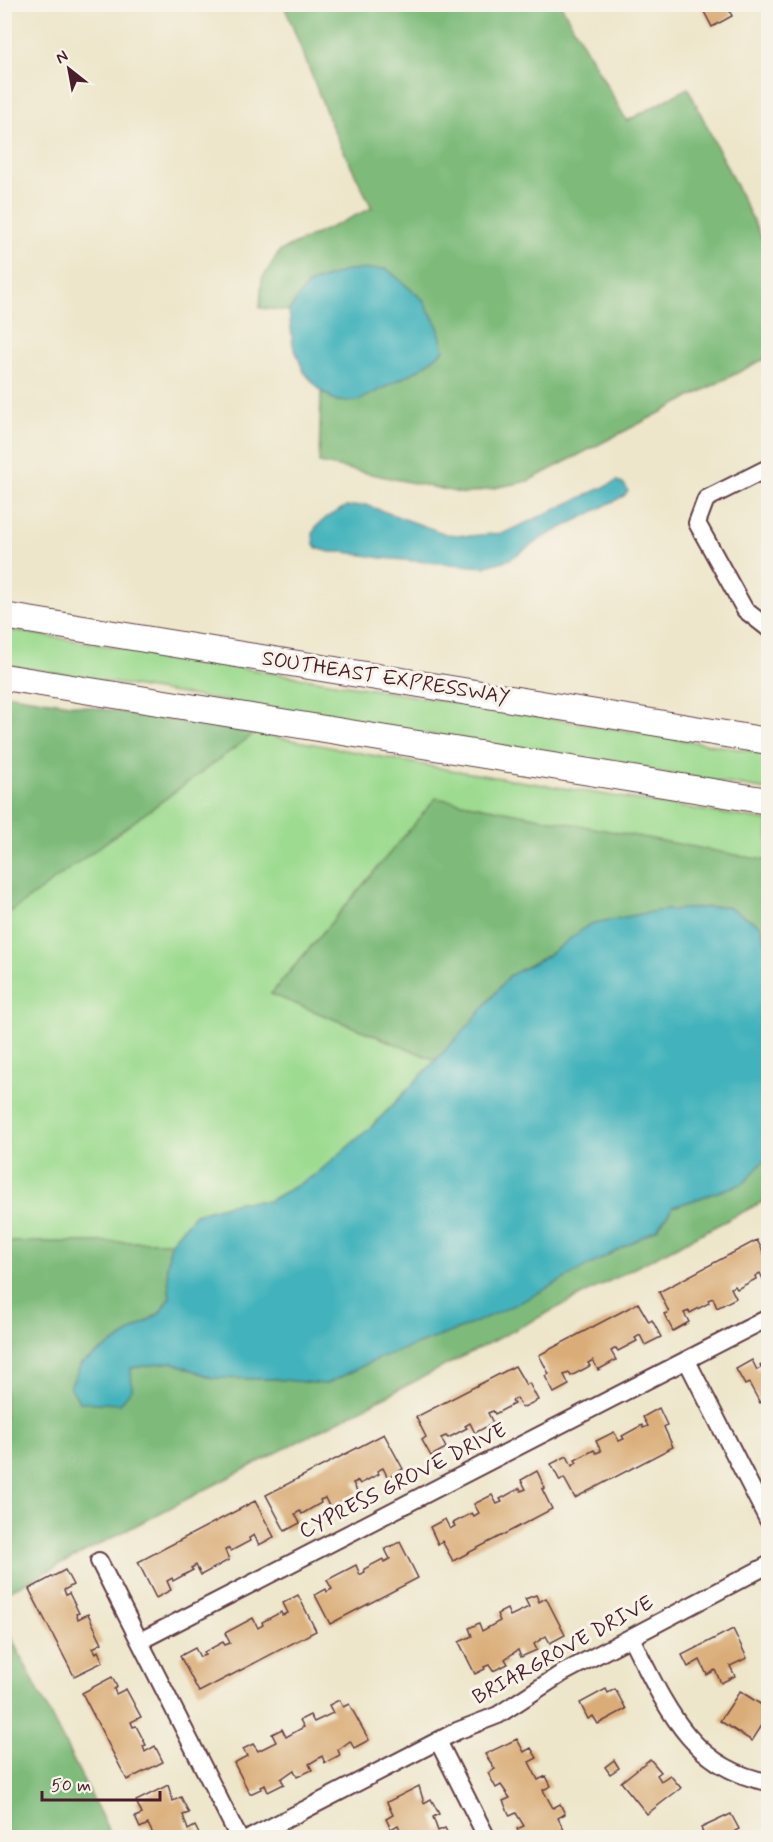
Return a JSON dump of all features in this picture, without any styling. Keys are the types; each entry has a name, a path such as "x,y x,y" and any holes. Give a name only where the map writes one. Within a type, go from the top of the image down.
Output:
{"highway":[{"name":"SOUTHEAST EXPRESSWAY","path":"4,616 768,741"},
{"path":"4,677 768,801"}],"street":[{"path":"768,468 706,499 697,523 746,610 768,628"},
{"name":"CYPRESS GROVE DRIVE","path":"140,1641 768,1318"},
{"path":"687,1360 768,1520"},
{"path":"99,1561 239,1838"},
{"name":"BRIARGROVE DRIVE","path":"250,1838 438,1741 498,1715 561,1674 768,1565"},
{"path":"631,1638 667,1708 692,1742 707,1755 729,1768 759,1781 768,1782"},
{"path":"438,1741 487,1838"}],"green space":[{"path":"284,5 561,5 627,121 688,88 768,251 768,357 528,481 465,494 319,463 321,391 337,401 358,401 420,369 438,327 423,300 387,269 349,270 308,284 289,311 260,308 262,279 280,251 372,208 332,127"},
{"path":"4,629 768,754 768,790 5,665"},
{"path":"5,694 255,733 5,916"},
{"path":"255,733 445,769 768,821 768,861 436,799 271,994 436,1060 370,1128 315,1175 269,1201 238,1202 195,1214 171,1242 5,1242 4,916"},
{"path":"436,798 768,861 768,950 760,925 726,906 657,911 590,924 547,956 509,976 471,1023 436,1060 271,994"},
{"path":"768,1156 768,1199 5,1593 5,1242 171,1242 167,1267 170,1297 160,1313 81,1364 130,1368 172,1362 213,1378 274,1379 326,1384 379,1358 465,1327 657,1229 673,1207 743,1183"},
{"path":"5,1625 112,1837 5,1837"}],"water":[{"path":"387,269 423,300 438,327 444,350 420,369 358,401 337,401 321,391 304,372 293,345 289,311 308,284 349,270"},
{"path":"617,481 624,484 628,491 624,496 542,538 510,559 484,567 330,552 317,548 314,544 313,534 316,527 327,517 345,507 366,505 446,534 470,536 504,533"},
{"path":"726,906 760,925 768,950 768,1156 744,1183 673,1207 657,1229 525,1300 465,1327 379,1358 326,1384 274,1379 213,1378 172,1362 131,1368 132,1389 120,1404 80,1402 70,1387 81,1364 160,1313 170,1297 167,1267 171,1242 195,1214 238,1202 269,1201 315,1175 370,1128 394,1104 471,1023 509,976 547,956 590,924 657,911"}],"building":[{"path":"700,4 726,4 732,16 712,27"},
{"path":"757,1240 768,1261 768,1281 765,1283 760,1273 755,1276 756,1279 737,1289 735,1286 731,1288 736,1298 717,1308 713,1298 708,1300 709,1303 690,1313 689,1311 684,1313 689,1322 673,1331 664,1314 669,1312 659,1292"},
{"path":"638,1303 649,1322 652,1320 661,1337 645,1345 640,1335 635,1338 637,1341 618,1351 616,1348 611,1351 616,1360 598,1370 593,1360 588,1363 590,1366 571,1376 569,1373 564,1375 569,1385 554,1393 545,1376 549,1374 539,1355"},
{"path":"752,1360 757,1370 768,1360 768,1398 760,1403 749,1383 745,1385 736,1369"},
{"path":"515,1366 526,1385 529,1383 538,1400 522,1408 517,1398 512,1401 514,1404 495,1414 493,1411 488,1413 493,1423 475,1433 470,1423 465,1426 467,1428 448,1438 446,1436 441,1438 446,1448 431,1456 422,1440 426,1437 416,1417"},
{"path":"659,1408 673,1447 575,1498 564,1478 560,1481 551,1464 567,1456 572,1466 577,1463 575,1460 594,1450 596,1453 601,1451 596,1441 614,1432 619,1441 624,1439 622,1436 642,1425 643,1428 648,1426 643,1417"},
{"path":"384,1434 403,1469 388,1478 383,1468 377,1471 379,1474 360,1484 358,1481 353,1483 358,1493 330,1508 325,1498 320,1500 321,1503 302,1514 300,1511 295,1514 300,1523 285,1531 266,1495"},
{"path":"537,1471 545,1488 542,1489 552,1509 453,1561 442,1541 438,1544 430,1527 445,1519 450,1529 455,1526 453,1523 472,1513 474,1516 479,1513 474,1504 492,1495 497,1504 502,1502 500,1499 520,1488 521,1491 526,1489 521,1480"},
{"path":"255,1501 274,1537 259,1545 254,1535 249,1538 250,1541 231,1551 229,1548 225,1550 229,1560 201,1575 196,1565 191,1568 193,1570 173,1581 172,1578 167,1581 171,1590 156,1598 138,1562"},
{"path":"400,1542 418,1578 330,1624 315,1595 326,1589 327,1592 332,1589 327,1580 356,1565 360,1575 365,1572 364,1569 383,1559 384,1562 390,1559 385,1549"},
{"path":"65,1570 73,1585 64,1590 66,1595 69,1593 79,1613 76,1614 78,1619 88,1614 102,1643 93,1648 96,1653 98,1651 103,1662 74,1676 29,1589"},
{"path":"298,1595 316,1631 199,1692 180,1656 195,1648 200,1657 205,1655 204,1652 223,1642 225,1645 230,1643 225,1633 253,1618 258,1628 263,1625 262,1622 281,1612 282,1615 288,1613 283,1603"},
{"path":"536,1595 539,1602 546,1598 565,1635 550,1643 546,1636 534,1644 537,1650 521,1657 518,1650 505,1659 508,1664 493,1671 489,1665 475,1674 459,1642 472,1636 469,1628 479,1623 482,1631 500,1621 497,1614 507,1609 510,1616 529,1607 525,1599"},
{"path":"733,1629 747,1658 730,1666 735,1676 721,1683 715,1670 707,1675 700,1660 688,1667 682,1655"},
{"path":"112,1677 117,1687 114,1689 116,1694 126,1689 141,1717 131,1722 133,1727 136,1726 146,1745 143,1746 145,1752 155,1746 163,1762 127,1780 82,1693"},
{"path":"606,1689 608,1693 615,1689 626,1709 598,1724 593,1716 588,1719 580,1703"},
{"path":"740,1691 768,1709 768,1716 752,1741 720,1721"},
{"path":"339,1700 343,1707 349,1704 369,1740 354,1748 350,1741 338,1750 340,1755 325,1763 322,1756 309,1764 312,1770 297,1777 294,1770 281,1779 284,1784 268,1792 265,1785 250,1794 234,1763 247,1756 243,1749 253,1744 258,1751 276,1742 272,1734 282,1729 286,1737 304,1727 300,1720 310,1715 314,1722 333,1713 329,1705"},
{"path":"517,1739 524,1752 531,1748 537,1758 529,1762 538,1780 546,1776 551,1786 543,1790 553,1808 560,1804 565,1814 558,1818 567,1836 575,1833 577,1838 521,1838 517,1829 524,1826 516,1813 510,1816 503,1801 510,1798 501,1785 496,1788 488,1773 495,1769 485,1754"},
{"path":"650,1759 661,1772 657,1775 661,1781 670,1775 681,1788 647,1814 621,1782"},
{"path":"614,1760 619,1768 610,1774 605,1767"},
{"path":"168,1785 173,1801 181,1797 189,1813 183,1815 188,1830 195,1826 201,1838 155,1838 148,1824 140,1828 135,1817 142,1814 136,1801"},
{"path":"419,1786 424,1803 431,1799 439,1814 433,1817 438,1831 445,1828 450,1838 404,1838 398,1825 391,1829 386,1819 393,1815 387,1802"},
{"path":"731,1814 739,1829 735,1831 738,1838 705,1838 701,1828"}]}
